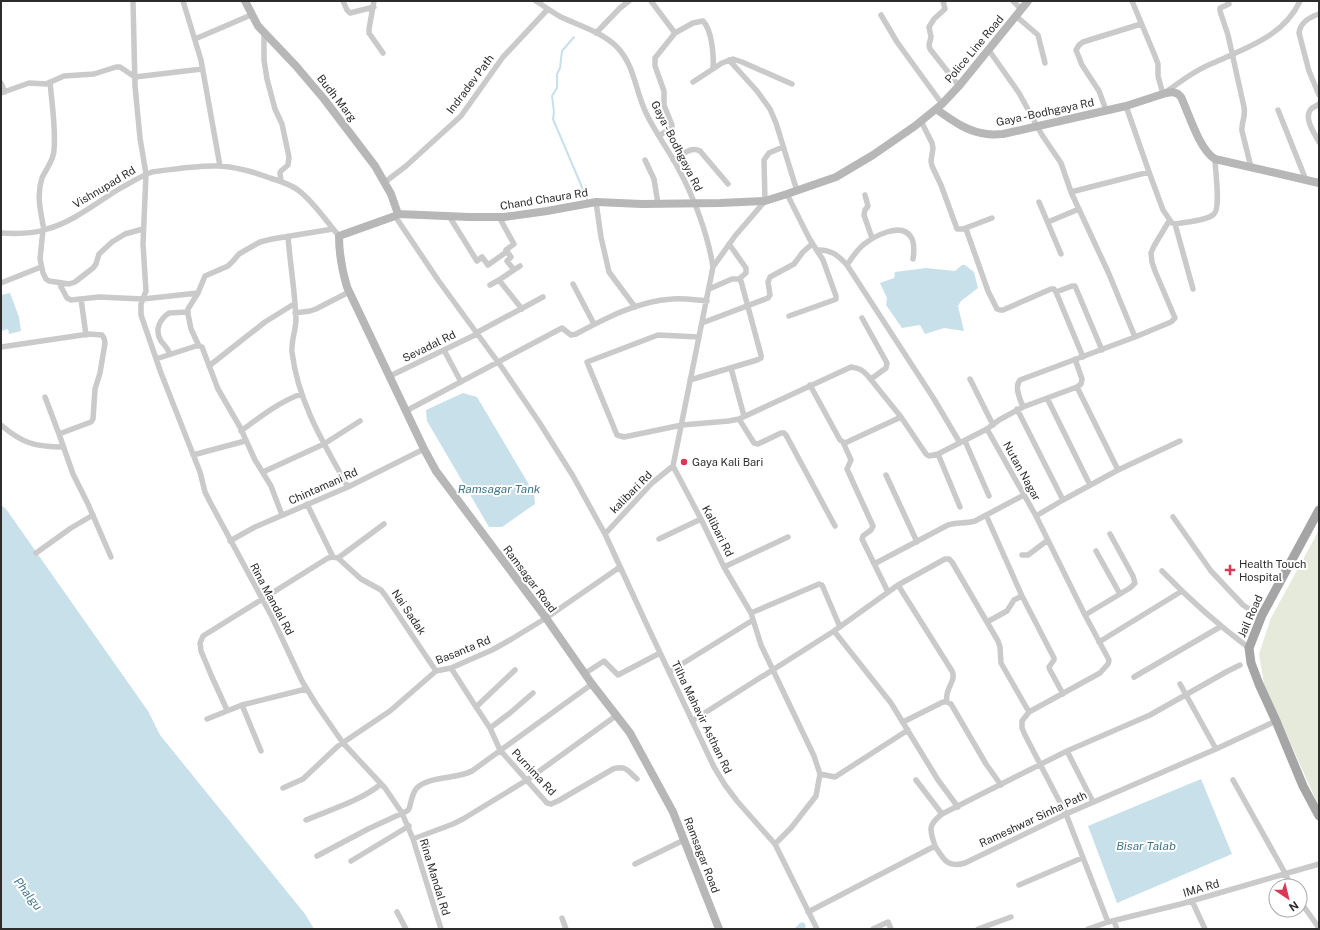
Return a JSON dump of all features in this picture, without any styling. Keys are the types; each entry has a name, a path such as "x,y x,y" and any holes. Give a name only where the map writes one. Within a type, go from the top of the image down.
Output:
{"main road":[{"name":"Jail Road","path":"1249,648 1261,617 1319,510"},
{"path":"1249,648 1251,663 1258,684 1276,721 1303,786 1319,816"}],"street":[{"name":"Rina Mandal Rd","path":"133,1 135,77 140,138 146,174 143,229 143,255 146,291 140,309 141,315 200,472 205,492 272,617 306,689 343,743 381,784 402,813 409,826 441,929"},
{"path":"183,1 195,39 202,69 220,166"},
{"path":"343,1 350,13 374,4"},
{"name":"Gaya - Bodhgaya Rd","path":"536,1 548,9 612,42 626,58 635,79 646,114 674,160 694,203 765,201 836,177 873,156 939,106 962,126 988,135 1003,134 1126,106 1164,93"},
{"path":"596,33 620,8 629,1"},
{"path":"651,1 675,33"},
{"path":"943,1 945,9 934,19 929,27 931,37 929,45 930,49 959,86"},
{"path":"1013,1 1021,9"},
{"name":"Police Line Road","path":"939,106 959,86 1028,1"},
{"path":"1132,1 1158,64 1158,76 1164,93"},
{"path":"1228,1 1228,4 1220,8 1220,11 1233,55 1245,112 1241,126 1251,167"},
{"path":"1164,93 1193,73 1255,44 1283,27 1300,1"},
{"name":"Budh Marg","path":"248,2 251,15 258,26 296,66 324,99 375,166 394,199 397,215"},
{"path":"374,4 369,24 370,33 383,53"},
{"name":"Indradev Path","path":"385,182 406,166 461,116 503,57 548,9"},
{"path":"1319,14 1302,25 1299,33 1309,71 1319,95"},
{"path":"195,39 251,15"},
{"path":"882,15 896,42 939,106"},
{"path":"1016,16 1038,35 1045,63"},
{"path":"659,136 672,127 672,125 664,105 664,91 655,58 675,33 693,23 703,21 706,25 711,41 713,68"},
{"path":"1106,110 1099,91 1082,65 1076,50 1083,42 1141,24"},
{"path":"264,33 264,60 267,79 275,109 282,124 289,157 288,165 280,173 281,181"},
{"path":"988,49 1019,92 1037,126 1061,163 1071,192 1109,274 1135,337"},
{"path":"693,82 713,68 729,60 737,59 792,84"},
{"path":"729,60 757,91 770,109 776,123 797,191"},
{"path":"1,83 3,92 29,83 41,84 64,76 94,74 116,67 120,67 135,77 202,69"},
{"path":"50,82 55,127 54,150 52,160 42,178 39,198 43,230 41,267 46,279 59,283 69,284 75,282 93,268 99,254 112,242 125,234 143,229"},
{"path":"1164,93 1174,92 1181,97 1202,146 1209,156 1215,159 1319,182"},
{"path":"1319,104 1310,110 1308,115 1308,121 1319,142"},
{"path":"1126,106 1163,210 1172,223 1194,289"},
{"path":"1278,110 1306,180"},
{"path":"921,121 932,143 932,166 941,185 956,226 960,230 966,229 992,218"},
{"path":"713,268 729,244 765,201 764,160 769,153 783,148"},
{"path":"674,160 692,149 696,149 700,151 728,184"},
{"path":"1063,500 1020,408 1017,388 1018,383 1020,380 1135,337 1171,322 1175,318 1155,271 1151,253 1154,246 1172,223 1208,218 1215,214 1218,206 1215,159"},
{"path":"646,160 654,179 658,204"},
{"name":"Vishnupad Rd","path":"1,233 18,233 43,230 62,223 146,174 172,169 220,166 250,171 281,181 296,189 302,193 336,232"},
{"path":"1071,192 1149,172"},
{"path":"787,194 812,244 823,260 836,298 789,316"},
{"path":"865,195 868,206 864,215 872,238"},
{"path":"596,202 601,236 610,272 635,307"},
{"name":"Chand Chaura Rd","path":"397,215 499,217 547,211 585,203 592,204 596,202 658,204 694,203"},
{"path":"1039,202 1061,254"},
{"path":"673,466 713,268 710,250 694,203"},
{"path":"1048,222 1079,209"},
{"path":"282,515 274,491 255,460 218,388 203,349 199,346 188,319 188,309 198,293 205,276 228,266 239,254 265,240 288,236 336,232 397,215"},
{"name":"Tilha Mahavir Asthan Rd","path":"397,215 438,280 540,422 569,469 605,534 714,767 725,785 747,813 775,844 817,929"},
{"path":"449,216 476,261 482,257 488,265 505,253 506,250 514,244 499,217"},
{"path":"966,229 988,291 997,309 1003,310 1052,288 1054,289 1083,357"},
{"path":"847,265 858,250 872,238 890,231 904,232 911,236 914,250 913,259"},
{"name":"Ramsagar Road","path":"336,232 343,277 349,292 436,471 546,618 584,674 630,732 673,812 718,929"},
{"path":"288,236 296,323 292,351 301,394 324,444 348,487"},
{"path":"709,289 732,279 739,279 746,273 746,268 729,244"},
{"path":"702,323 768,298 770,294 768,282 770,277 794,264 803,252 812,244"},
{"path":"817,250 824,249 835,254 847,265 963,442 989,496"},
{"path":"506,250 512,257 507,261 514,270"},
{"path":"490,285 520,266"},
{"path":"1,283 41,267"},
{"path":"690,380 761,358 749,306 739,279"},
{"path":"499,280 522,309"},
{"path":"59,283 68,300 99,297 143,299 198,293"},
{"path":"573,284 594,324"},
{"path":"1056,292 1072,286 1077,288 1102,350"},
{"path":"295,313 316,309 349,292"},
{"name":"Sevadal Rd","path":"390,376 444,350 544,297"},
{"path":"81,299 86,335"},
{"path":"406,411 558,329 562,328 571,335 635,307 663,300 673,299 707,301"},
{"path":"209,366 265,322 294,304"},
{"path":"170,354 166,346 161,341 158,334 158,327 169,313 188,312"},
{"path":"862,318 887,363 886,368 871,379"},
{"path":"1,347 86,335 102,335 105,343 100,373 95,389 94,416 91,422 59,434"},
{"path":"699,337 658,335 587,362 617,435 624,437 682,425 729,421 742,418 851,367 863,370 871,379 929,456 938,454 963,442 1020,408 1077,387 1081,384 1082,379 1075,359"},
{"path":"156,358 199,346"},
{"path":"444,350 461,382"},
{"path":"731,368 742,418 751,441 758,444 781,433 786,435 835,526"},
{"path":"970,379 993,425"},
{"path":"810,386 840,440 843,442 851,460 847,469 873,526 862,539 888,592"},
{"path":"1077,387 1118,470"},
{"path":"241,431 263,415 291,398 301,394"},
{"path":"45,397 75,478 111,557"},
{"path":"1047,398 1090,485"},
{"path":"843,442 849,442 901,417"},
{"path":"263,472 324,444 360,421"},
{"path":"1,425 28,443 41,447 63,447"},
{"name":"Nutan Nagar","path":"987,429 1010,467 1036,516 1109,660 1108,664 1100,673 1029,712"},
{"path":"193,455 245,441"},
{"path":"1036,516 1118,470 1180,441"},
{"name":"Chintamani Rd","path":"230,541 255,527 348,487 424,449"},
{"path":"938,454 960,507"},
{"name":"kalibari Rd","path":"605,534 652,483 673,466"},
{"name":"Kalibari Rd","path":"673,466 724,567 751,613 761,645 814,756 820,774 816,796 791,828 775,844"},
{"path":"886,475 917,542"},
{"path":"874,564 948,525 974,521 1024,495"},
{"name":"Nai Sadak","path":"307,504 336,557 361,579 381,590 386,595 436,671"},
{"path":"36,553 71,528 93,515"},
{"path":"986,515 1022,596 1054,658 1049,667 1063,694"},
{"path":"1173,517 1211,572 1243,605 1261,617"},
{"path":"659,539 701,519"},
{"path":"227,710 202,651 200,644 203,636 328,558 336,557 384,524"},
{"path":"1085,615 1136,583 1110,534"},
{"path":"724,567 788,537"},
{"path":"1022,556 1028,555 1048,540"},
{"path":"1096,551 1120,594"},
{"path":"692,721 834,631 898,585 940,561 949,559 998,641 1001,663 1029,712 1022,721 1022,728 1066,814 1108,922"},
{"name":"Basanta Rd","path":"283,788 303,779 343,743 390,711 436,671 451,668 492,650 546,618 620,567"},
{"path":"1162,571 1220,626 1249,648"},
{"path":"751,613 819,584 822,585 840,627"},
{"path":"898,585 952,671 953,678 946,692 947,702"},
{"path":"1099,642 1182,591"},
{"path":"987,622 1007,611 1012,603 1022,596"},
{"path":"669,672 753,620"},
{"path":"1134,677 1220,626"},
{"path":"834,631 891,703 938,780 958,807"},
{"path":"584,674 604,661 618,675 660,653"},
{"path":"808,912 935,846 931,826 942,814 1067,751 1150,715 1226,672 1240,666"},
{"name":"Purnima Rd","path":"451,668 490,728 500,750 547,803 551,804 558,801 613,769 620,767 627,770 637,779"},
{"path":"476,708 515,670"},
{"path":"318,856 409,810 414,790 420,785 437,779 468,773 592,684"},
{"path":"1180,684 1216,749"},
{"path":"207,719 242,705 306,689"},
{"path":"490,728 533,693"},
{"path":"903,722 943,702 951,704 975,746 1001,785"},
{"path":"242,705 261,751"},
{"path":"413,839 453,824 527,780 617,715"},
{"name":"Rameshwar Sinha Path","path":"935,846 945,861 952,865 965,863 1066,814 1216,749 1276,721"},
{"path":"820,774 835,777 908,730"},
{"path":"1067,751 1093,802"},
{"path":"916,780 942,814"},
{"path":"1233,780 1288,878"},
{"path":"306,820 362,797 372,792 381,784"},
{"path":"351,861 409,826"},
{"path":"635,864 684,840"},
{"path":"1019,885 1082,858"},
{"name":"IMA Rd","path":"1088,929 1108,922 1192,901 1319,864"},
{"path":"1192,901 1205,929"},
{"path":"397,912 406,929"},
{"path":"1308,912 1319,928"},
{"path":"978,929 1011,917"},
{"path":"562,918 566,929"},
{"path":"1114,921 1116,929"},
{"path":"873,929 888,922 891,929"}],"shaded area":[{"path":"1319,530 1319,807 1264,684 1259,654 1271,618"}],"water":[{"path":"962,265 965,265 974,272 978,288 961,301 958,306 964,331 944,328 925,334 920,325 902,328 886,305 887,298 880,283 894,278 895,272 926,268 955,271"},
{"path":"10,293 19,317 21,331 9,334 8,329 1,331 1,295"},
{"name":"Ramsagar Tank","path":"463,393 477,397 534,493 535,504 502,527 489,527 427,421 426,410"},
{"name":"Phalgu","path":"1,505 6,509 148,711 160,735 305,914 314,929 1,929"},
{"name":"Bisar Talab","path":"1201,779 1232,854 1117,903 1088,826"}],"waterway":[{"path":"574,37 562,51 560,68 557,74 557,88 552,96 554,112 553,119 587,199"},
{"path":"799,929 802,926"}],"place":[{"name":"Gaya Kali Bari","path":"684,462"},
{"name":"Health Touch Hospital","path":"1230,570"}]}
